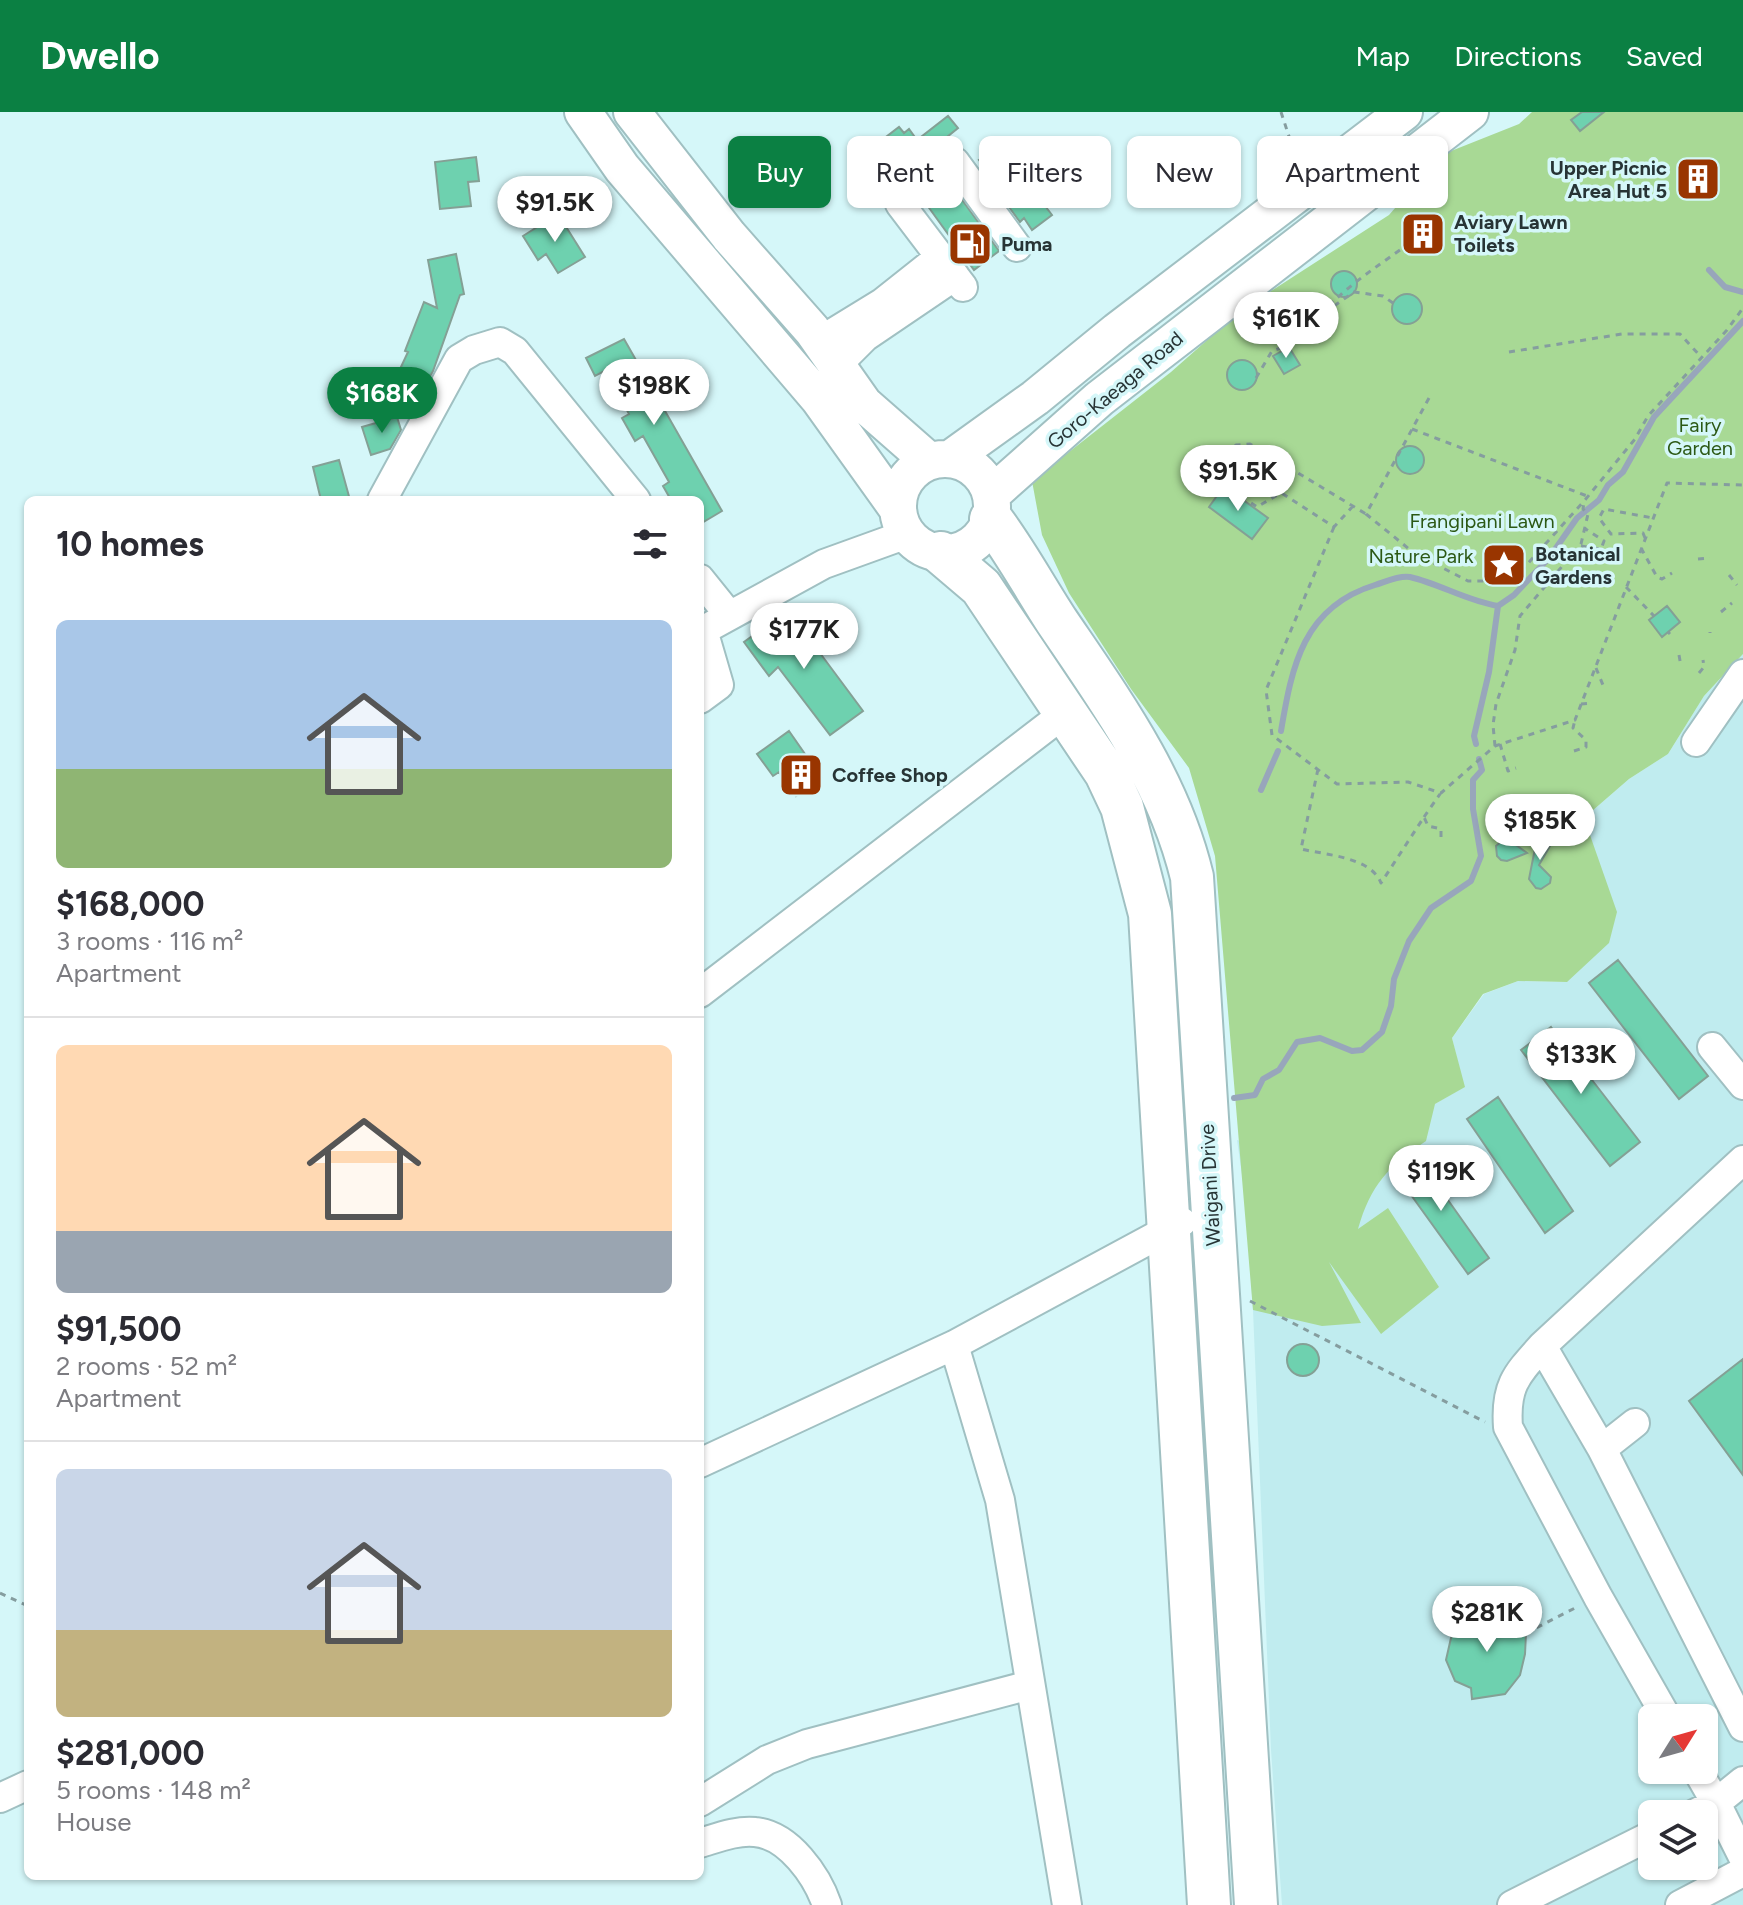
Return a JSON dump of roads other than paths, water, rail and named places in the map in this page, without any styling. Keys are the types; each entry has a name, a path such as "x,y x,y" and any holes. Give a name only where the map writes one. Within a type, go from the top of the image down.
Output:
{"highway":[{"name":"Waigani Drive","path":"991,507 1032,584 1146,756 1181,836 1192,877 1256,1905"},
{"path":"915,532 981,587 1106,773 1122,807 1150,914 1209,1905"}],"main road":[{"path":"583,112 622,168 672,229 819,399 915,532 957,552 972,545 984,534 991,507 976,470 940,460 864,404 828,353 700,200 632,112"},
{"name":"Goro-Kaeaga Road","path":"940,460 1035,398 1404,112"},
{"name":"Goro-Kaeaga Road","path":"991,507 1099,399 1470,112"},
{"path":"915,532 899,493 905,479 916,468 940,460"}],"street":[{"path":"828,353 882,303 953,273 900,204 955,162 1017,247"},
{"path":"384,496 459,359 474,350 500,342 515,351 633,496"},
{"path":"704,630 824,564 915,532"},
{"path":"704,584 729,615"},
{"path":"704,637 719,685 704,696"},
{"path":"1696,742 1743,674"},
{"path":"704,990 1066,712"},
{"path":"1712,1047 1743,1085"},
{"path":"1659,1704 1508,1427 1507,1404 1510,1388 1519,1372 1542,1346 1743,1160"},
{"path":"704,1461 954,1345 1168,1232 1210,1202"},
{"path":"954,1345 1000,1500 1067,1905"},
{"path":"1542,1346 1602,1449 1743,1727"},
{"path":"1602,1449 1635,1423"},
{"path":"704,1799 767,1760 807,1744 1030,1685"},
{"path":"1716,1800 1743,1781"},
{"path":"0,1798 24,1787"},
{"path":"1718,1825 1743,1857"},
{"path":"704,1842 735,1833 756,1832 769,1836 811,1872 827,1905"},
{"path":"1512,1905 1638,1842"},
{"path":"1680,1905 1743,1872"}],"waterway":[{"path":"1709,270 1725,287 1743,292"},
{"path":"1476,744 1474,736 1489,672 1498,606 1514,595 1549,558 1577,518 1599,500 1608,485 1623,472 1654,417 1743,321"},
{"path":"1281,731 1290,684 1305,642 1331,608 1351,595 1406,577 1498,606"},
{"path":"1261,790 1278,751"},
{"path":"1234,1098 1255,1095 1263,1079 1279,1070 1297,1042 1320,1038 1352,1051 1362,1050 1382,1032 1391,1006 1394,979 1409,941 1431,908 1471,881 1481,856 1473,809 1473,780 1482,770 1479,759"}],"place":[{"name":"Upper Picnic Area Hut 5","path":"1698,179"},
{"name":"Aviary Lawn Toilets","path":"1423,234"},
{"name":"Puma","path":"970,244"},
{"name":"Botanical Gardens","path":"1504,565"},
{"name":"Coffee Shop","path":"801,775"}],"park label":[{"name":"Fairy Garden","path":"1700,436"},
{"name":"Frangipani Lawn","path":"1482,521"},
{"name":"Nature Park","path":"1421,556"}]}
